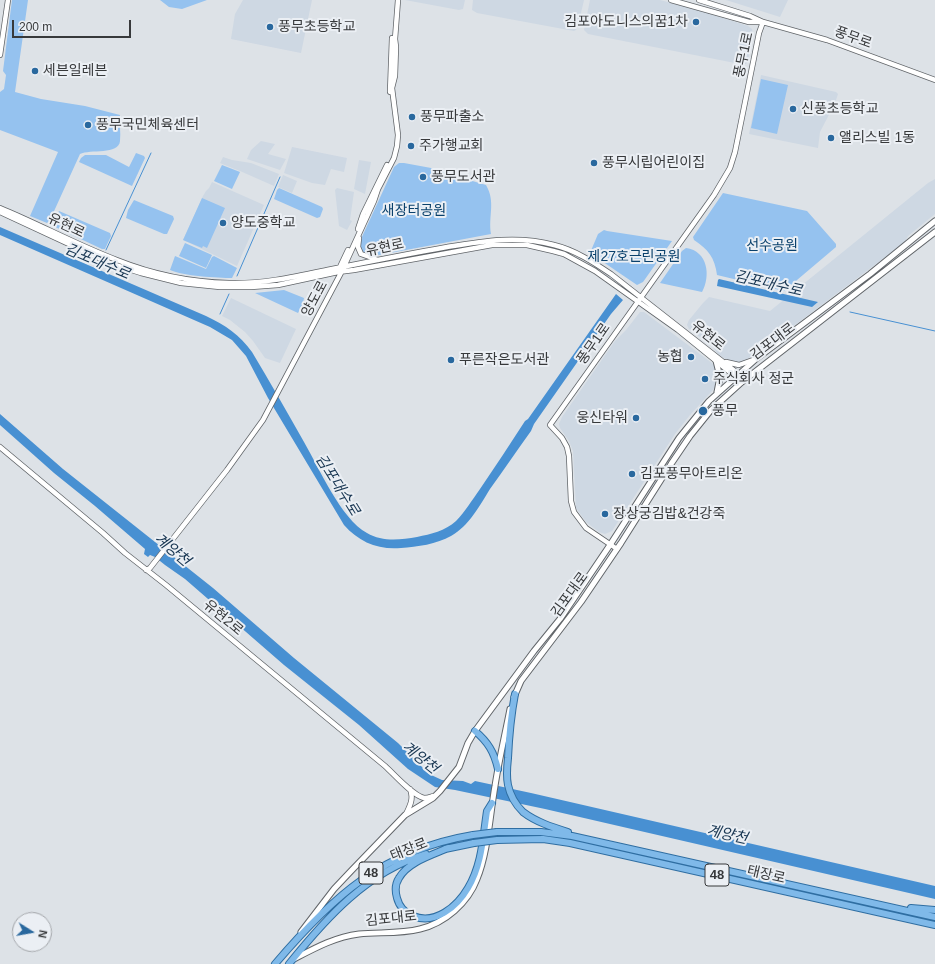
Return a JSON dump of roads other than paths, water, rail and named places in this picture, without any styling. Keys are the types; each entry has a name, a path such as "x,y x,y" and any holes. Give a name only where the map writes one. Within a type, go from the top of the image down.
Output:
{"main road":[{"name":"김포대로","path":"275,964 291,946 338,884 406,814 438,793 459,767 468,743 475,731 534,651 560,619 680,438 701,410 756,359 881,265 935,221"},
{"name":"김포대로","path":"290,962 336,939 359,934 418,930 436,923 451,914 465,900 477,879 483,860 510,708 518,686 581,602 617,550 690,436 711,410 743,380 935,232"},
{"path":"716,395 720,377 717,359"},
{"path":"515,694 510,725 507,779 512,796 523,811 541,823 584,838"},
{"path":"475,731 490,747 498,769"},
{"path":"448,848 414,864 399,877 396,883 396,894 402,909 408,914 421,918 431,918 448,910 458,901 467,889 476,870 487,811 492,803"},
{"name":"태장로","path":"291,946 334,901 362,879 382,866 404,854 432,844 450,839 498,832 541,832 584,838 935,917"},
{"name":"태장로","path":"290,962 326,919 366,884 382,874 407,861 448,848 497,840 543,839 570,843 935,926"},
{"path":"888,906 935,910"}],"street":[{"path":"0,40 7,0"},
{"path":"0,55 7,0"},
{"name":"양도로","path":"147,568 225,469 270,405 341,269 394,158 398,146 397,122 392,88 395,76 397,0"},
{"name":"양도로","path":"341,269 360,226 363,214 384,170 391,159 395,146 394,122 389,87 397,0"},
{"name":"풍무로","path":"671,0 749,22 762,22"},
{"name":"풍무로","path":"699,0 750,16 762,22 827,40 935,80"},
{"name":"풍무1로","path":"610,545 587,526 575,510 569,447 564,436 550,425 717,194 731,169 740,140 762,22"},
{"name":"유현로","path":"0,208 117,261 177,278 217,282 254,282 277,280 341,269 354,270 492,244 527,246 559,252 577,260 640,300"},
{"name":"유현로","path":"0,212 116,265 153,277 181,283 220,287 251,287 286,283 378,260 490,240 532,240 555,245 581,256 611,274 640,300 743,380"},
{"path":"360,231 358,244 360,252 363,256 378,260"},
{"path":"717,359 736,365 747,363 756,359"},
{"name":"유현2로","path":"0,447 125,553 147,568 376,758 410,789 423,797 428,798 438,793"},
{"path":"610,545 617,550"},
{"path":"406,814 412,797 410,789"}],"waterway":[{"path":"106,250 151,153"},
{"path":"237,276 280,177"},
{"path":"220,314 229,294"},
{"name":"김포대수로","path":"850,312 935,331"}],"place":[{"name":"김포아도니스의꿈1차","path":"696,22"},
{"name":"풍무초등학교","path":"270,27"},
{"name":"세븐일레븐","path":"35,71"},
{"name":"신풍초등학교","path":"793,109"},
{"name":"풍무파출소","path":"412,117"},
{"name":"풍무국민체육센터","path":"88,125"},
{"name":"앨리스빌 1동","path":"831,138"},
{"name":"주가행교회","path":"411,146"},
{"name":"풍무시립어린이집","path":"594,163"},
{"name":"풍무도서관","path":"423,177"},
{"name":"양도중학교","path":"223,223"},
{"name":"농협","path":"691,357"},
{"name":"푸른작은도서관","path":"451,360"},
{"name":"주식회사 정군","path":"705,379"},
{"name":"풍무","path":"703,411"},
{"name":"웅신타워","path":"636,418"},
{"name":"김포풍무아트리온","path":"632,474"},
{"name":"장상궁김밥&건강죽","path":"605,514"}],"park label":[{"name":"새장터공원","path":"414,211"},
{"name":"선수공원","path":"772,246"},
{"name":"제27호근린공원","path":"634,257"}],"water label":[{"name":"계양천","path":"172,550"},
{"name":"계양천","path":"420,758"},
{"name":"계양천","path":"727,835"}]}
